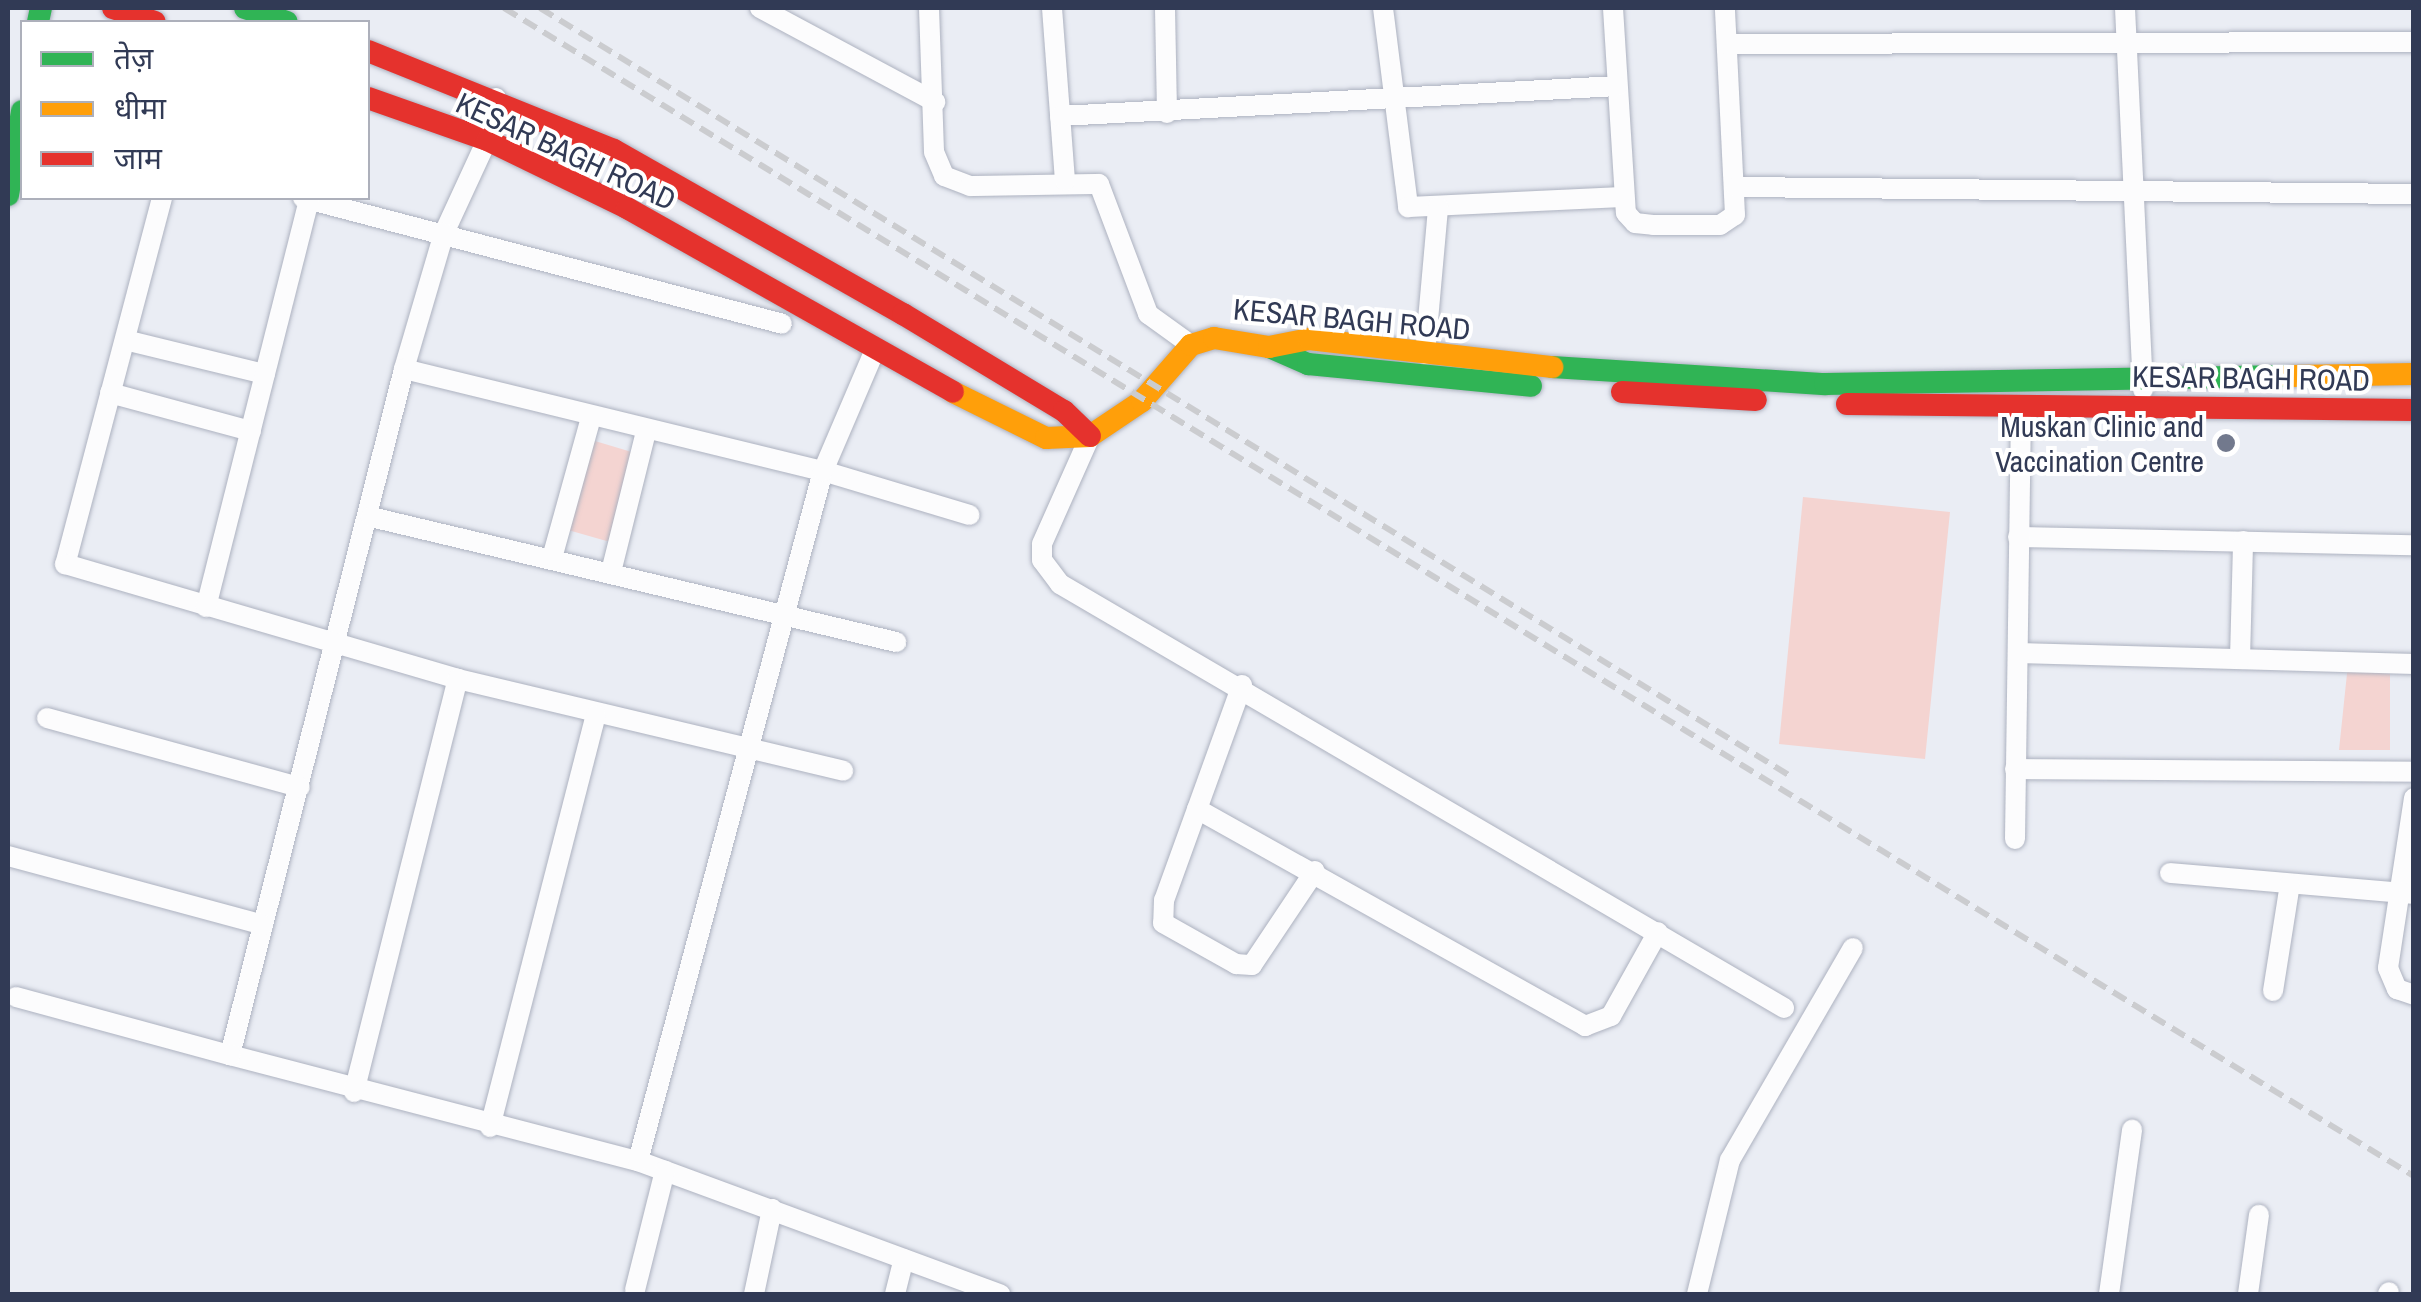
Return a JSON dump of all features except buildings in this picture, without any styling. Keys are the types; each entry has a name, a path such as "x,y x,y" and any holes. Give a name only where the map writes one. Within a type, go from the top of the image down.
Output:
{"main road":[{"path":"114,8 149,20"},
{"path":"244,8 281,20"},
{"path":"370,52 496,98 614,150 720,208 1064,412 1090,436 1142,401 1191,345"},
{"name":"KESAR BAGH ROAD","path":"370,99 487,140 627,208 874,352 1046,438 1090,436"},
{"path":"8,195 20,123"},
{"name":"KESAR BAGH ROAD","path":"1191,345 1224,338 1269,348 1309,339 1426,354 1788,383 2089,395 2143,408 2414,410"},
{"path":"1269,348 1308,364 1542,387 1824,404 2020,406 2089,395"},
{"name":"KESAR BAGH ROAD","path":"2089,395 2143,383 2414,374"}],"street":[{"path":"760,8 935,102"},
{"path":"929,8 938,168 954,183 1092,181 1104,190 1148,314 1191,345"},
{"path":"1052,8 1064,181"},
{"path":"1164,8 1167,113"},
{"path":"1382,8 1408,207 1623,197"},
{"path":"1613,8 1623,197 1635,223 1720,225 1735,215 1736,187 1725,8"},
{"path":"2126,8 2143,408"},
{"path":"1728,44 2414,42"},
{"path":"1060,116 1392,102 1617,86"},
{"path":"230,1055 371,516 404,369 444,233 487,140 496,98"},
{"path":"1736,187 2414,194"},
{"path":"161,200 65,564 458,679 843,771"},
{"path":"206,607 306,200"},
{"path":"314,200 782,324"},
{"path":"1426,354 1438,207"},
{"path":"124,340 265,374"},
{"path":"638,1160 823,472 874,352"},
{"path":"404,369 646,432 823,472 970,515"},
{"path":"110,394 251,430"},
{"path":"2015,840 2020,406"},
{"path":"552,558 591,417"},
{"path":"611,572 646,432"},
{"path":"1090,436 1048,525 1042,560 1050,575 1784,1008"},
{"path":"371,516 783,610 896,642"},
{"path":"2018,537 2414,545"},
{"path":"2240,660 2243,541"},
{"path":"2019,653 2414,664"},
{"path":"354,1092 458,679"},
{"path":"1242,685 1160,913 1163,923 1236,964 1256,962 1315,871"},
{"path":"490,1127 596,715"},
{"path":"47,718 300,787"},
{"path":"2015,769 2414,772"},
{"path":"2414,798 2406,894 2390,982 2414,995"},
{"path":"1196,809 1315,871 1586,1026 1611,1016 1658,932"},
{"path":"8,856 263,924"},
{"path":"2170,874 2406,894"},
{"path":"2272,990 2290,884"},
{"path":"1697,1294 1730,1160 1852,948"},
{"path":"16,997 354,1092 638,1160 1000,1294"},
{"path":"2108,1294 2132,1130"},
{"path":"635,1290 665,1171"},
{"path":"754,1294 772,1209"},
{"path":"2248,1294 2260,1214"},
{"path":"895,1294 904,1259"}],"shaded area":[{"path":"595,441 635,453 610,542 568,530"},
{"path":"1803,497 1950,512 1925,759 1779,744"},
{"path":"2348,664 2390,664 2390,750 2339,750"}],"railway":[{"path":"504,8 2414,1176"},
{"path":"540,8 1792,777"}],"traffic: fast":[{"path":"38,20 41,8"},
{"path":"245,8 281,20"},
{"path":"8,195 20,123"},
{"path":"1269,347 1308,364 1531,386"},
{"path":"1552,367 1825,384 2288,376"}],"traffic: slow":[{"path":"953,392 1046,438 1090,436 1142,401 1191,345 1214,338 1269,347 1309,339 1552,367"},
{"path":"2288,376 2414,374"}],"traffic: jam":[{"path":"113,8 149,20"},
{"path":"370,52 614,150 903,314 1064,411 1090,436"},
{"path":"370,99 487,140 627,208 953,392"},
{"path":"1622,392 1756,400"},
{"path":"1847,404 2414,410"}],"place":[{"name":"Muskan Clinic and Vaccination Centre","path":"2226,443"}]}
